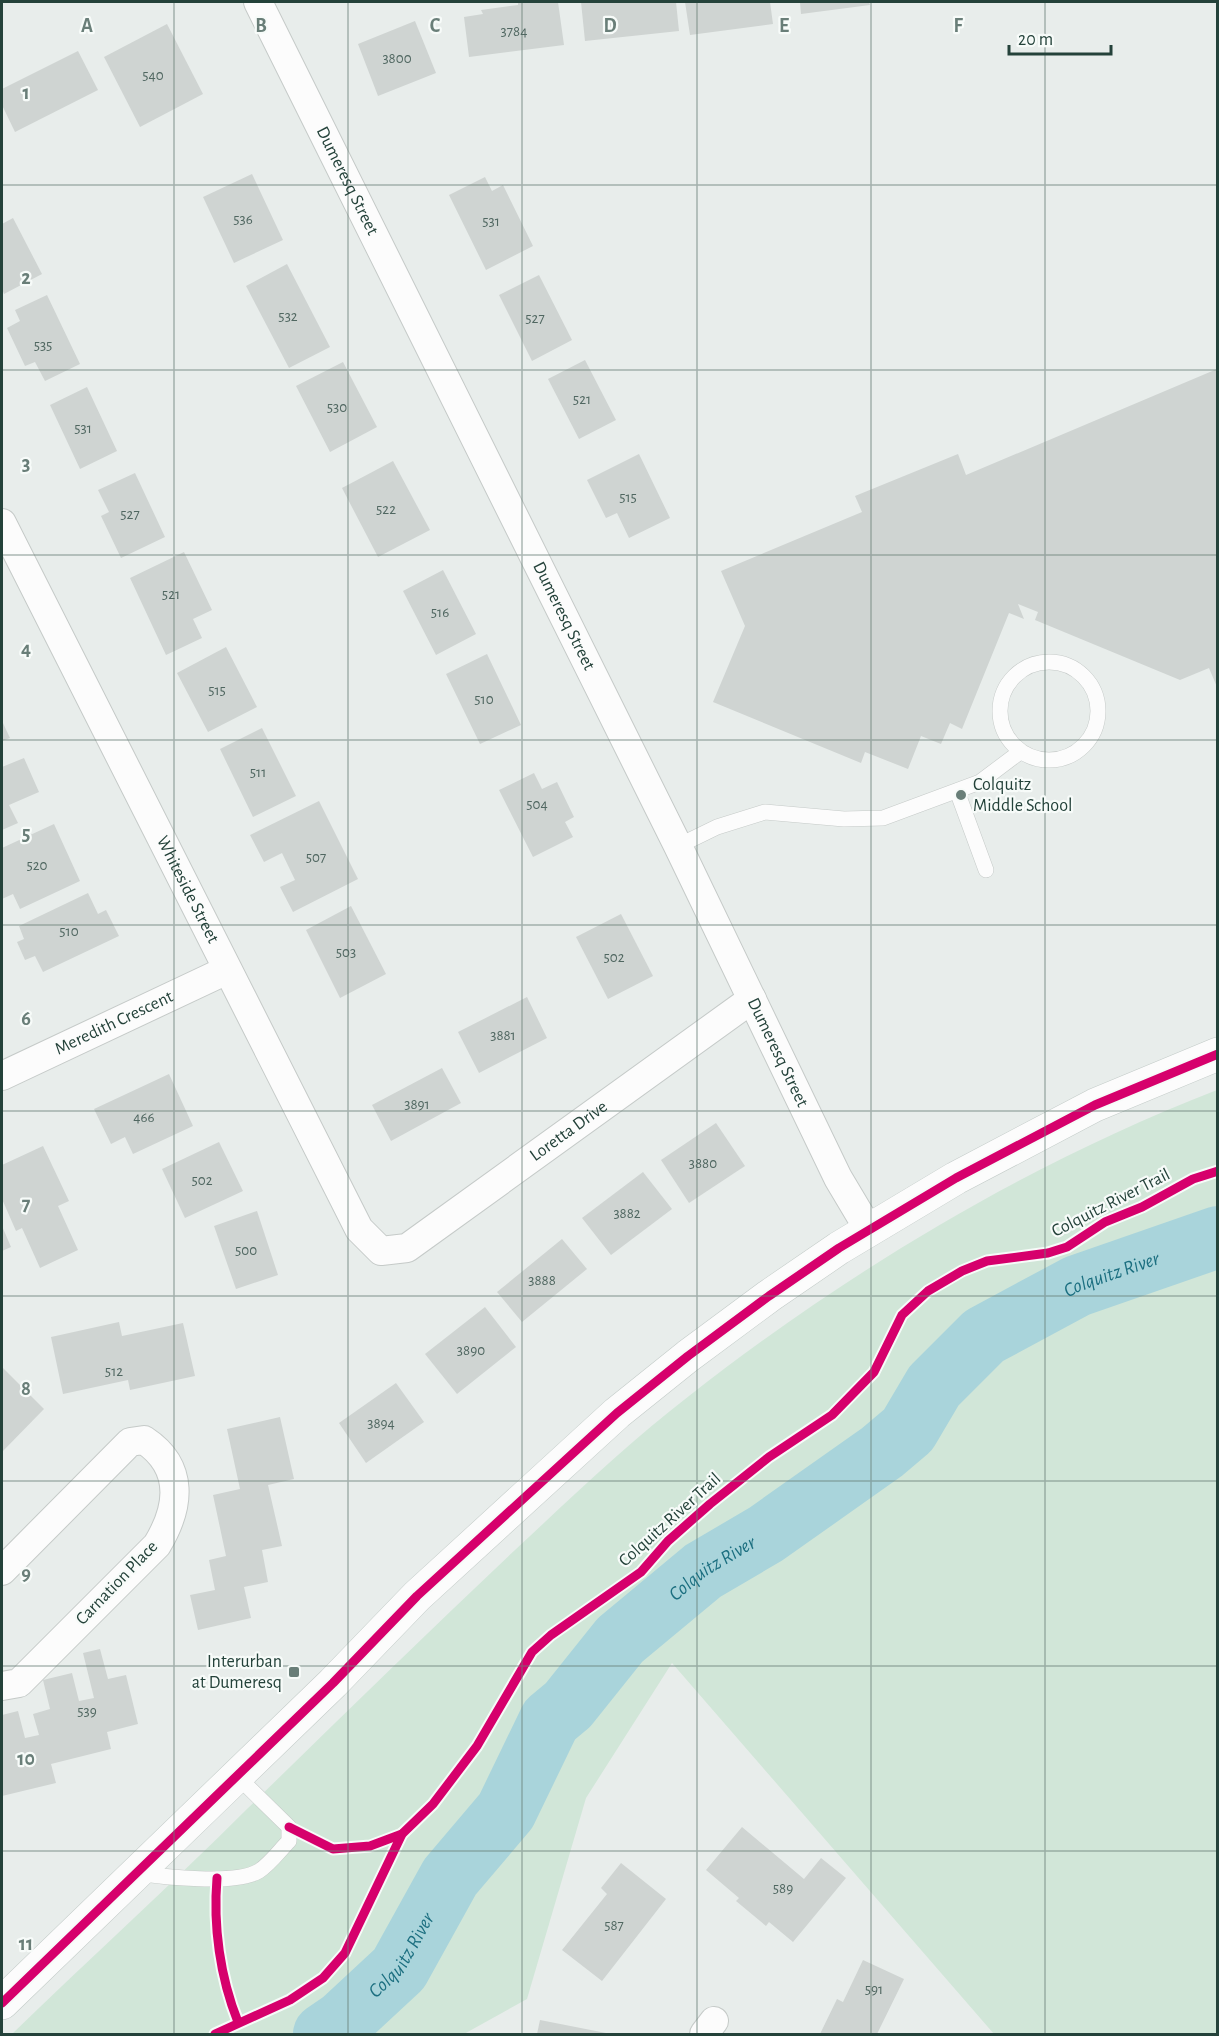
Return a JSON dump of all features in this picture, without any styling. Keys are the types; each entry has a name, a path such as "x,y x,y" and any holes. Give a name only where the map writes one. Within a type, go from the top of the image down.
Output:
{"main road":[{"path":"2,2003 333,1683 417,1596 617,1413 769,1296 868,1230 956,1178 1095,1105 1218,1054"}],"street":[{"name":"Dumeresq Street","path":"258,2 678,846 838,1178 868,1230"},
{"name":"Whiteside Street","path":"2,523 359,1229 381,1251"},
{"name":"Meredith Crescent","path":"2,1076 227,970"},
{"name":"Loretta Drive","path":"381,1251 407,1248 753,999"},
{"name":"Carnation Place","path":"2,1571 130,1442 144,1440 162,1452 172,1473 175,1498 171,1522 157,1545 19,1683 2,1686"}],"lane":[{"path":"1055,661 1079,670 1095,690 1100,716 1090,740 1070,757 1044,761 1020,752 1003,731 999,706 1008,681 1029,665 1055,661"},
{"path":"678,846 717,826 765,812 844,819 883,818 980,782 1020,752"},
{"path":"957,791 986,870"},
{"path":"137,1874 182,1880 224,1878 258,1872 289,1841 289,1827 237,1776"}],"green space":[{"path":"1217,1090 1217,2034 994,2034 672,1663 586,1798 527,1999 464,2034 12,2034 515,1550 622,1451 666,1414 813,1305 942,1224 1077,1151"}],"building":[{"path":"518,2 558,2 564,45 469,57 464,17 483,14 481,10 518,5"},
{"path":"581,2 676,2 679,31 585,41"},
{"path":"685,2 770,2 773,24 690,35"},
{"path":"800,2 869,2 870,5 801,14"},
{"path":"415,21 436,73 378,96 358,44"},
{"path":"167,24 203,94 140,127 104,57"},
{"path":"78,51 98,90 15,132 2,105 2,89"},
{"path":"252,174 283,240 234,263 203,197"},
{"path":"485,177 492,191 503,185 533,246 486,270 449,195"},
{"path":"13,218 42,274 4,294 2,289 2,224"},
{"path":"287,264 330,347 289,368 246,286"},
{"path":"539,275 572,340 532,361 499,295"},
{"path":"47,295 80,364 45,381 35,362 25,366 7,328 20,321 15,310"},
{"path":"585,360 616,420 579,439 548,379"},
{"path":"343,362 377,427 330,452 296,386"},
{"path":"1217,369 1217,687 1209,668 1180,680 1035,620 1038,612 1018,604 1024,619 1009,613 962,729 950,723 941,744 921,736 908,769 865,752 861,763 713,702 745,626 721,571 862,512 855,496 958,454 966,475"},
{"path":"87,387 117,451 80,469 50,405"},
{"path":"639,454 670,518 629,538 617,513 606,518 587,480"},
{"path":"393,461 430,530 378,557 342,488"},
{"path":"135,473 165,537 121,558 101,516 109,512 98,490"},
{"path":"184,552 212,610 193,619 202,638 166,655 130,578"},
{"path":"443,570 476,634 436,655 403,591"},
{"path":"226,647 257,707 208,732 177,673"},
{"path":"487,654 521,725 480,744 446,674"},
{"path":"2,721 10,738 2,741"},
{"path":"262,728 296,796 253,817 220,749"},
{"path":"24,758 39,792 9,805 18,823 2,830 2,767"},
{"path":"534,773 542,789 557,782 574,817 565,822 573,837 533,857 499,790"},
{"path":"319,801 358,879 293,912 280,887 295,880 282,853 264,862 250,835"},
{"path":"54,824 80,881 20,909 13,894 2,899 2,848"},
{"path":"88,893 98,914 106,910 119,936 43,972 35,956 25,960 17,942 24,939 19,926"},
{"path":"351,906 386,974 340,998 306,930"},
{"path":"621,914 653,976 608,999 576,937"},
{"path":"527,997 547,1038 479,1073 458,1032"},
{"path":"442,1068 461,1103 391,1141 372,1105"},
{"path":"169,1074 193,1126 133,1154 125,1137 111,1144 94,1109"},
{"path":"716,1123 745,1166 689,1203 661,1160"},
{"path":"219,1142 243,1191 185,1218 162,1169"},
{"path":"43,1146 69,1201 58,1206 78,1250 40,1268 22,1228 16,1231 2,1199 2,1165"},
{"path":"643,1172 672,1209 611,1255 582,1218"},
{"path":"257,1211 278,1275 236,1289 214,1226"},
{"path":"2,1226 11,1247 2,1251"},
{"path":"562,1239 587,1269 522,1322 497,1292"},
{"path":"485,1307 516,1347 457,1394 425,1354"},
{"path":"119,1322 122,1336 183,1323 195,1376 130,1390 128,1380 63,1394 51,1337"},
{"path":"2,1367 44,1409 2,1452"},
{"path":"396,1383 424,1422 366,1463 339,1423"},
{"path":"280,1417 294,1479 268,1485 282,1546 262,1550 268,1582 244,1587 251,1618 198,1630 190,1595 215,1590 209,1560 226,1556 213,1495 240,1489 227,1429"},
{"path":"100,1649 108,1679 126,1675 138,1724 107,1732 111,1749 51,1764 56,1783 2,1796 2,1715 18,1711 25,1738 39,1735 33,1714 50,1709 43,1680 72,1673 79,1701 94,1698 83,1653"},
{"path":"742,1827 804,1879 821,1858 846,1878 793,1942 769,1922 766,1926 736,1901 739,1898 706,1870"},
{"path":"621,1863 666,1899 602,1981 562,1950 607,1894 601,1888"},
{"path":"863,1960 904,1979 877,2034 820,2034 837,1999 843,2002"},
{"path":"540,2020 606,2033 606,2034 537,2034"}],"waterway":[{"name":"Colquitz River","path":"324,2034 343,2021 399,1969 450,1877 506,1811 550,1720 568,1705 620,1640 703,1571 766,1534 882,1452 908,1430 934,1386 984,1336 1077,1286 1218,1237"}],"cycle path":[{"path":"2,2003 333,1683 417,1596 617,1413 688,1356 839,1248 956,1178 1095,1105 1218,1054"},
{"name":"Colquitz River Trail","path":"215,2034 290,2000 323,1978 345,1953 402,1834 433,1804 477,1746 532,1652 551,1635 641,1572 668,1541 769,1457 832,1415 874,1372 902,1315 928,1291 962,1271 987,1261 1048,1253 1067,1247 1105,1222 1142,1207 1193,1179 1218,1171"},
{"path":"289,1827 333,1849 370,1846 402,1834"},
{"path":"217,1878 216,1914 219,1951 238,2022"}],"place":[{"name":"Colquitz Middle School","path":"961,795"},
{"name":"Interurban at Dumeresq","path":"294,1672"}]}
